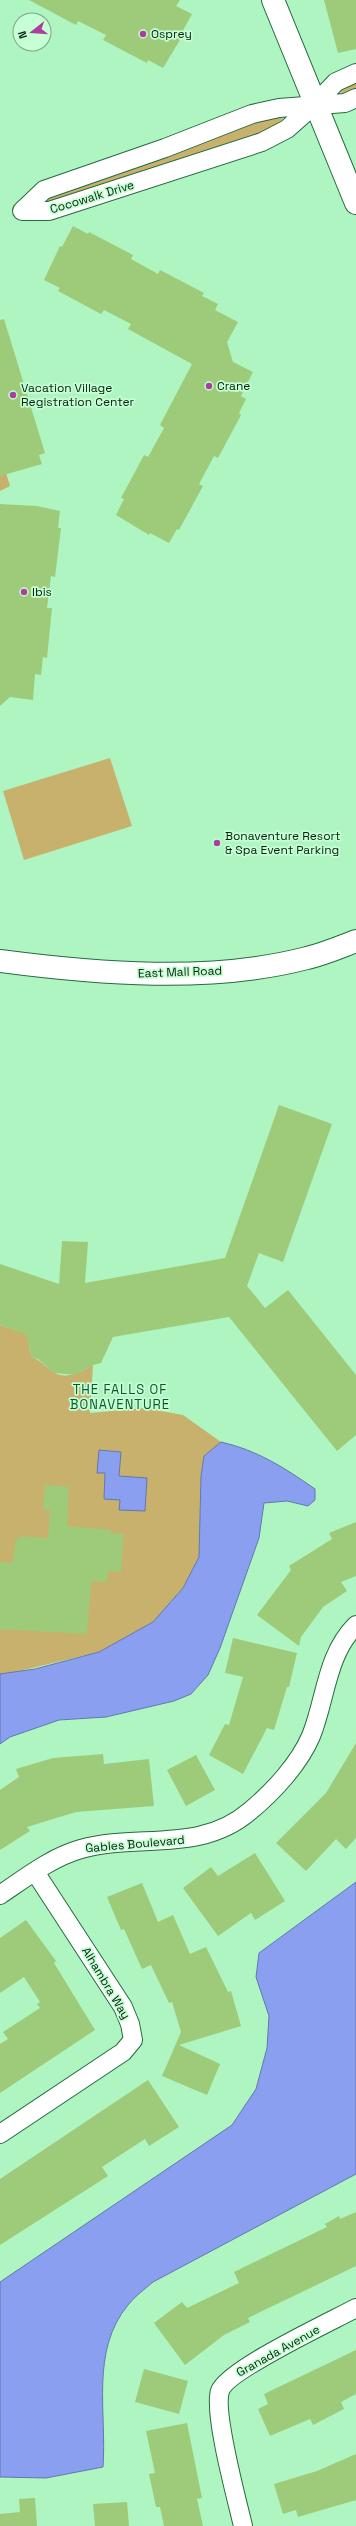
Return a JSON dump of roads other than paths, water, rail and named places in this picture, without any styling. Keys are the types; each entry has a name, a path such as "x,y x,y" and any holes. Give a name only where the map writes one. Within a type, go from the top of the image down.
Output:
{"street":[{"path":"273,0 314,105 356,203"},
{"path":"285,0 314,105"},
{"path":"314,105 336,82 356,73"},
{"path":"314,105 345,103 356,98"},
{"name":"Cocowalk Drive","path":"314,105 287,129 262,142 49,212 22,210 44,190 158,151 252,114 279,108 314,105"},
{"name":"East Mall Road","path":"0,961 58,969 141,974 201,972 259,967 308,958 356,941"},
{"name":"Gables Boulevard","path":"0,1895 35,1872 82,1849 189,1839 219,1830 249,1812 268,1794 293,1764 311,1737 340,1645 356,1625"},
{"name":"Alhambra Way","path":"0,2134 123,2052 133,2040 130,2024 123,2007 35,1872"},
{"name":"Granada Avenue","path":"243,2526 220,2416 220,2392 224,2383 258,2360 356,2308"}],"water":[{"path":"221,1442 247,1450 282,1467 315,1489 315,1500 308,1506 287,1501 264,1503 259,1538 220,1648 208,1675 191,1694 174,1701 106,1717 59,1720 10,1737 0,1744 0,1674 35,1669 99,1652 153,1622 183,1588 199,1557 201,1476 204,1456"},
{"path":"99,1450 121,1452 119,1476 147,1478 145,1511 119,1510 120,1500 104,1499 105,1473 97,1473"},
{"path":"356,1882 356,2174 153,2282 128,2305 116,2323 104,2362 103,2467 46,2478 0,2477 0,2282 232,2125 256,2089 267,2048 269,2016 256,1977 259,1953"}],"place":[{"name":"Osprey","path":"143,34"},
{"name":"Crane","path":"209,386"},
{"name":"Vacation Village Registration Center","path":"13,395"},
{"name":"Ibis","path":"24,592"},
{"name":"Bonaventure Resort & Spa Event Parking","path":"217,843"}],"district":[{"name":"THE FALLS OF BONAVENTURE","path":"120,1396"}]}
